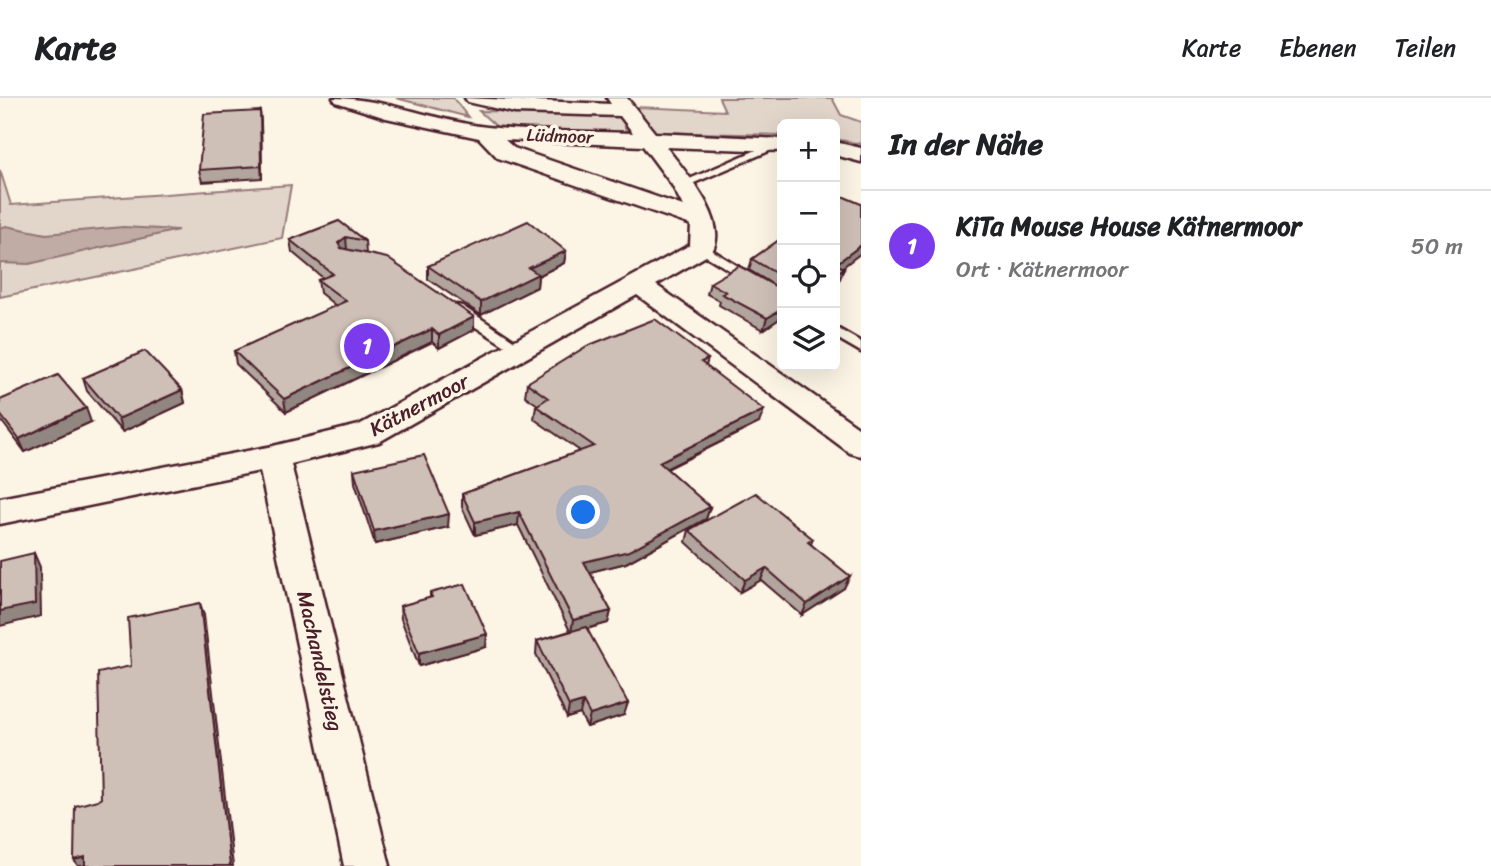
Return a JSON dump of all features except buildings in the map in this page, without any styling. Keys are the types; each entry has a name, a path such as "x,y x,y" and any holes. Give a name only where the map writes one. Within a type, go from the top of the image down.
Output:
{"street":[{"name":"Lüdmoor","path":"343,98 393,114 486,133 777,144"},
{"path":"475,98 515,107 621,104 683,184 703,235"},
{"path":"486,133 506,153 703,235"},
{"path":"840,150 861,155"},
{"name":"Kätnermoor","path":"0,511 273,457 368,434 638,284 703,235"},
{"path":"638,284 861,445"},
{"name":"Machandelstieg","path":"273,457 367,866"}],"lane":[{"path":"683,184 777,145"},
{"path":"703,235 777,294"},
{"path":"444,300 520,349"},
{"path":"840,334 861,348"}],"shaded area":[{"path":"396,98 453,98 468,117"},
{"path":"719,98 832,98 841,115 861,122 861,144 840,140 840,119 777,119 777,135 649,132 637,107 725,111"},
{"path":"479,111 620,113 627,133 497,127"},
{"path":"0,170 11,205 291,185 282,238 0,297"},
{"path":"6,226 46,234 123,227 178,230 29,264 0,263 0,228"}],"place":[{"name":"KiTa Mouse House Kätnermoor","path":"367,346"}]}
